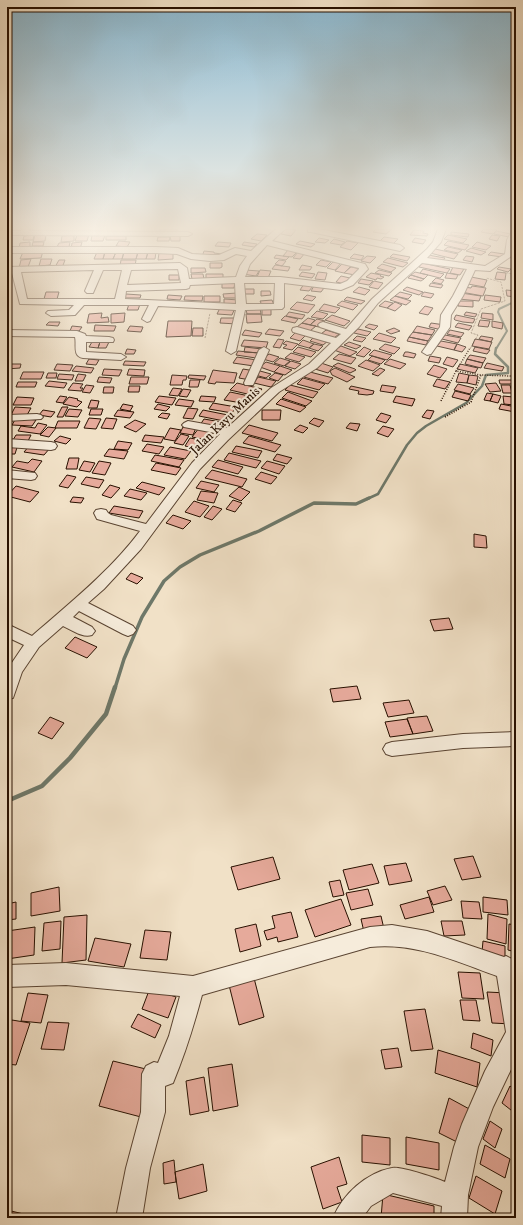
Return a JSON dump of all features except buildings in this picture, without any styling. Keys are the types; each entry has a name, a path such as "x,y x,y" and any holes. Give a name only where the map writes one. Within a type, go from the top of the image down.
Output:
{"street":[{"path":"18,286 23,302 121,302 241,307 279,307 280,286"},
{"path":"90,291 92,286"},
{"path":"121,302 119,298 123,288 182,288 186,286"},
{"path":"231,351 241,307 239,286"},
{"path":"329,298 338,286"},
{"name":"Jalan Kayu Manis","path":"7,693 15,670 34,642 99,585 136,546 196,466 275,390 312,366 348,333 375,302 393,286"},
{"path":"427,352 445,327 446,315 463,286"},
{"path":"51,313 72,313 81,302"},
{"path":"147,319 154,303"},
{"path":"323,325 348,333"},
{"path":"297,330 338,342"},
{"path":"7,333 77,334 80,335 81,353 83,355 121,358"},
{"path":"81,339 109,340"},
{"path":"264,350 260,363 245,382 275,390"},
{"path":"7,418 37,417"},
{"path":"188,426 230,432"},
{"path":"7,443 50,446"},
{"path":"7,474 31,476"},
{"path":"101,513 102,516 107,518 150,529"},
{"path":"77,604 128,630"},
{"path":"61,618 87,631"},
{"path":"7,630 34,642"},
{"path":"392,749 463,741 516,739"},
{"path":"7,976 66,974 193,987 370,937 389,934 412,937 427,941 511,969 516,1028"},
{"path":"129,1218 138,1168 153,1112 154,1074 166,1075 180,1036 193,987"},
{"path":"454,1208 473,1125 505,1056 516,1037"},
{"path":"346,1218 362,1197 380,1185 393,1180 435,1190 454,1208"}],"path":[{"path":"440,401 478,335 471,333 481,309 505,301 502,286"},
{"path":"205,338 212,306"},
{"path":"456,371 482,375 510,376 516,378"},
{"path":"445,417 471,402 482,375"}],"waterway":[{"path":"496,349 507,331 498,312 499,309 516,301"},
{"path":"367,499 378,494 407,445 417,433 426,426 466,403 482,386 486,375 508,373 508,367 495,354 496,348"},
{"path":"115,688 124,659 142,617 164,581 180,567 200,555 259,531 314,503 356,504 369,498"},
{"path":"7,801 42,786 70,758 106,714 115,687"}]}
